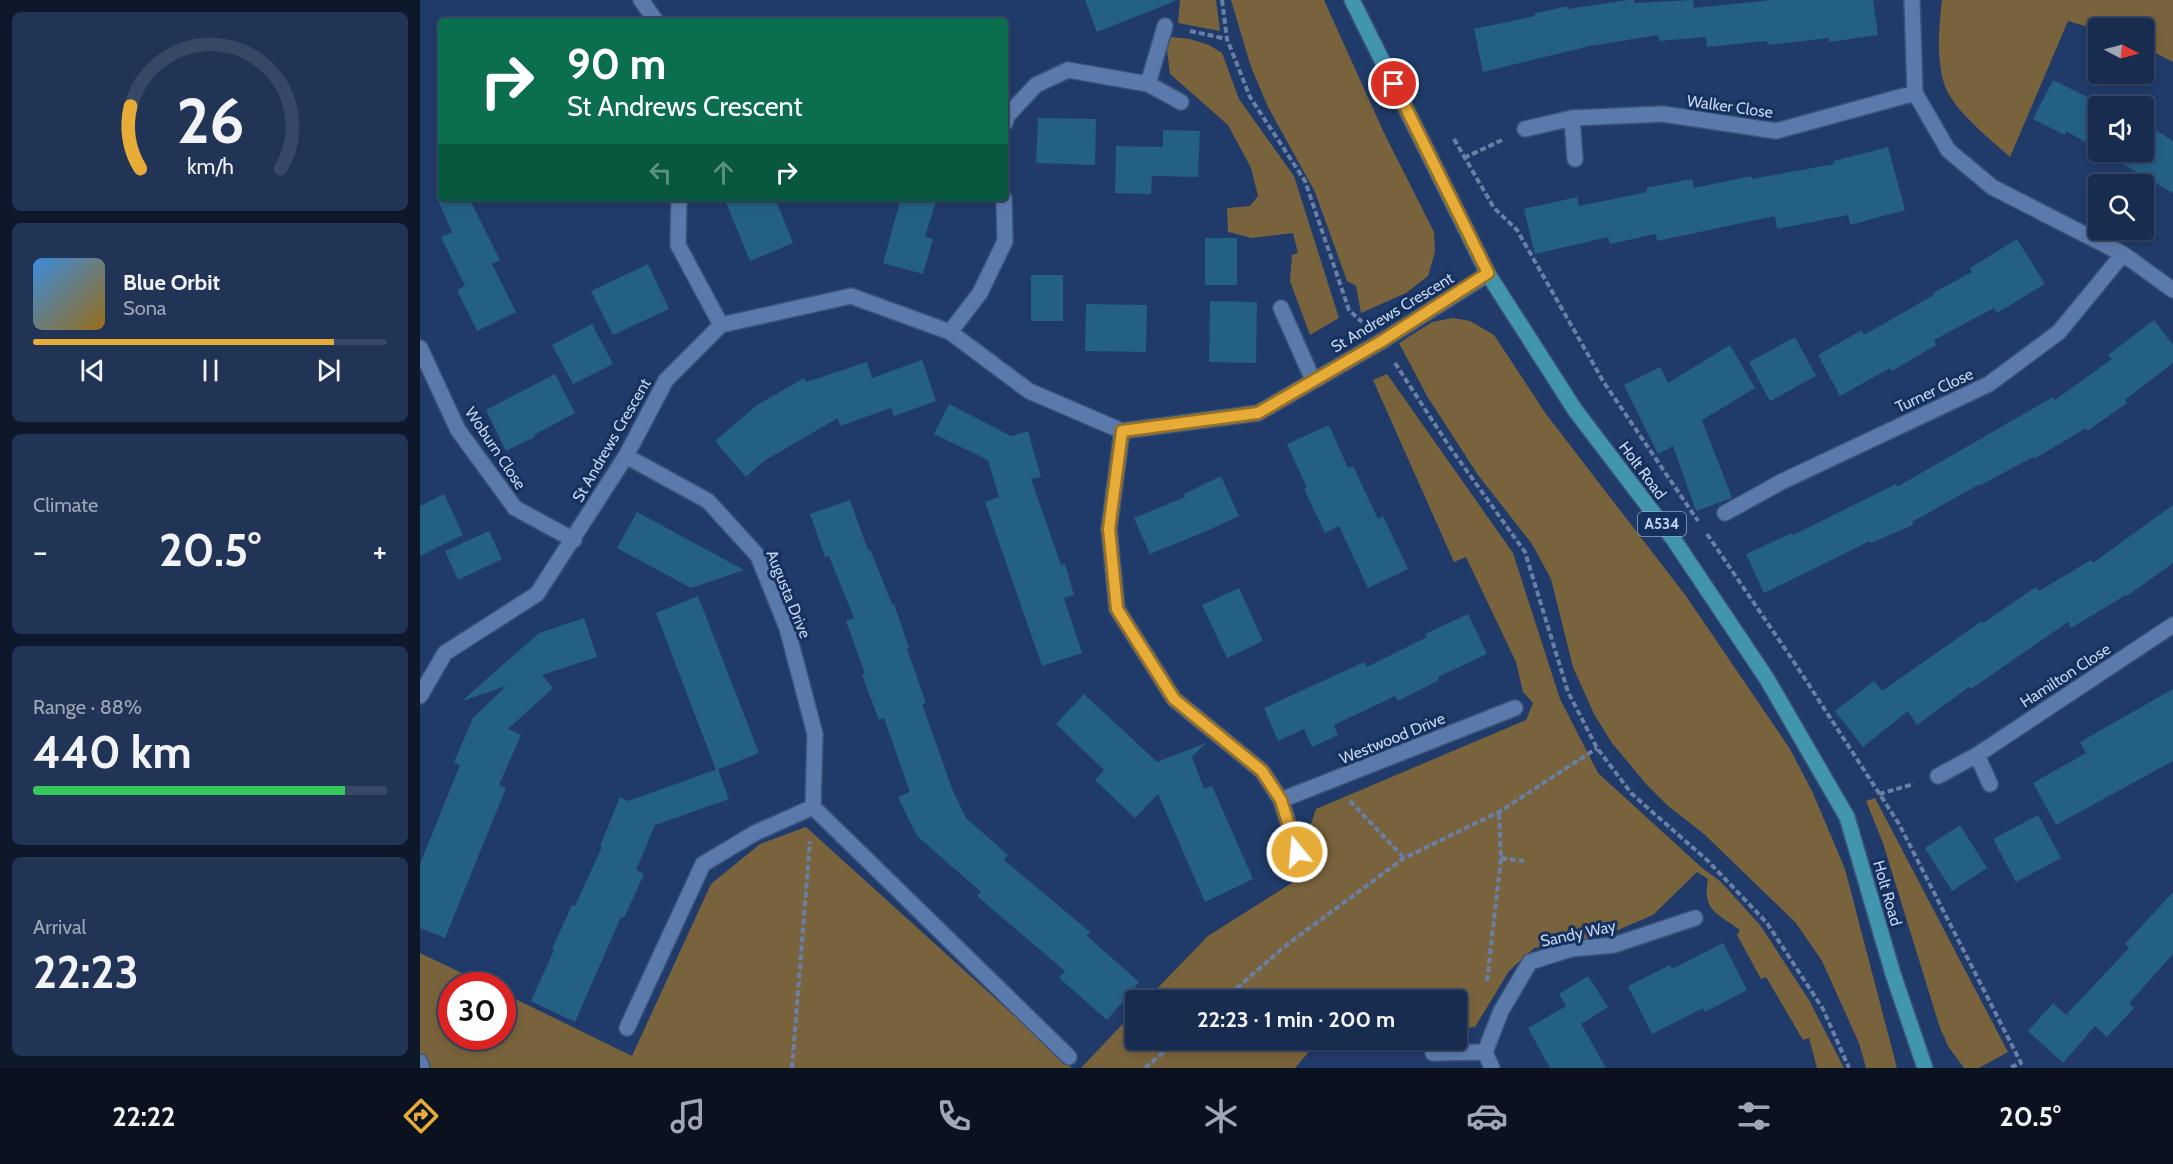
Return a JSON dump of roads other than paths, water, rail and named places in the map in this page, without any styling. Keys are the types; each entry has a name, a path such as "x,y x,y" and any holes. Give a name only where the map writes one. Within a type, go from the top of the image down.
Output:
{"main road":[{"name":"Holt Road","path":"1352,0 1488,273 1575,410 1674,540 1767,679 1847,817 1893,974 1925,1068"}],"street":[{"path":"641,0 654,18"},
{"path":"1912,0 1915,93 1948,150 1992,187 2123,254 2173,290"},
{"path":"1148,84 1165,26"},
{"path":"1008,116 1036,85 1068,69 1148,84 1181,102"},
{"name":"Walker Close","path":"1525,129 1572,118 1663,114 1776,131 1915,93"},
{"path":"1572,118 1575,159"},
{"path":"679,201 678,245 721,326 851,296 950,332 1029,391 1122,431 1109,529 1117,609 1174,699 1262,771 1281,800 1297,852"},
{"path":"950,332 980,293 1005,242 1004,201"},
{"name":"Turner Close","path":"1725,513 1781,483 1989,384 2059,332 2123,254"},
{"name":"St Andrews Crescent","path":"1122,431 1258,413 1382,341 1488,273"},
{"path":"1281,308 1313,380"},
{"name":"St Andrews Crescent","path":"420,696 446,653 537,594 574,540 626,456 666,380 721,326"},
{"name":"Woburn Close","path":"420,348 458,430 514,508 574,540"},
{"name":"Augusta Drive","path":"626,456 708,501 758,556 787,628 815,734 813,807"},
{"name":"Hamilton Close","path":"1938,776 1977,755 2173,625"},
{"name":"Westwood Drive","path":"1281,800 1515,708"},
{"path":"1977,755 1990,784"},
{"path":"627,1028 703,864 755,833 813,807 1069,1057"},
{"name":"Sandy Way","path":"1485,1052 1501,1011 1530,962 1571,949 1614,945 1695,918"},
{"path":"1433,1053 1485,1052 1492,1068"},
{"path":"420,1062 422,1068"}]}
